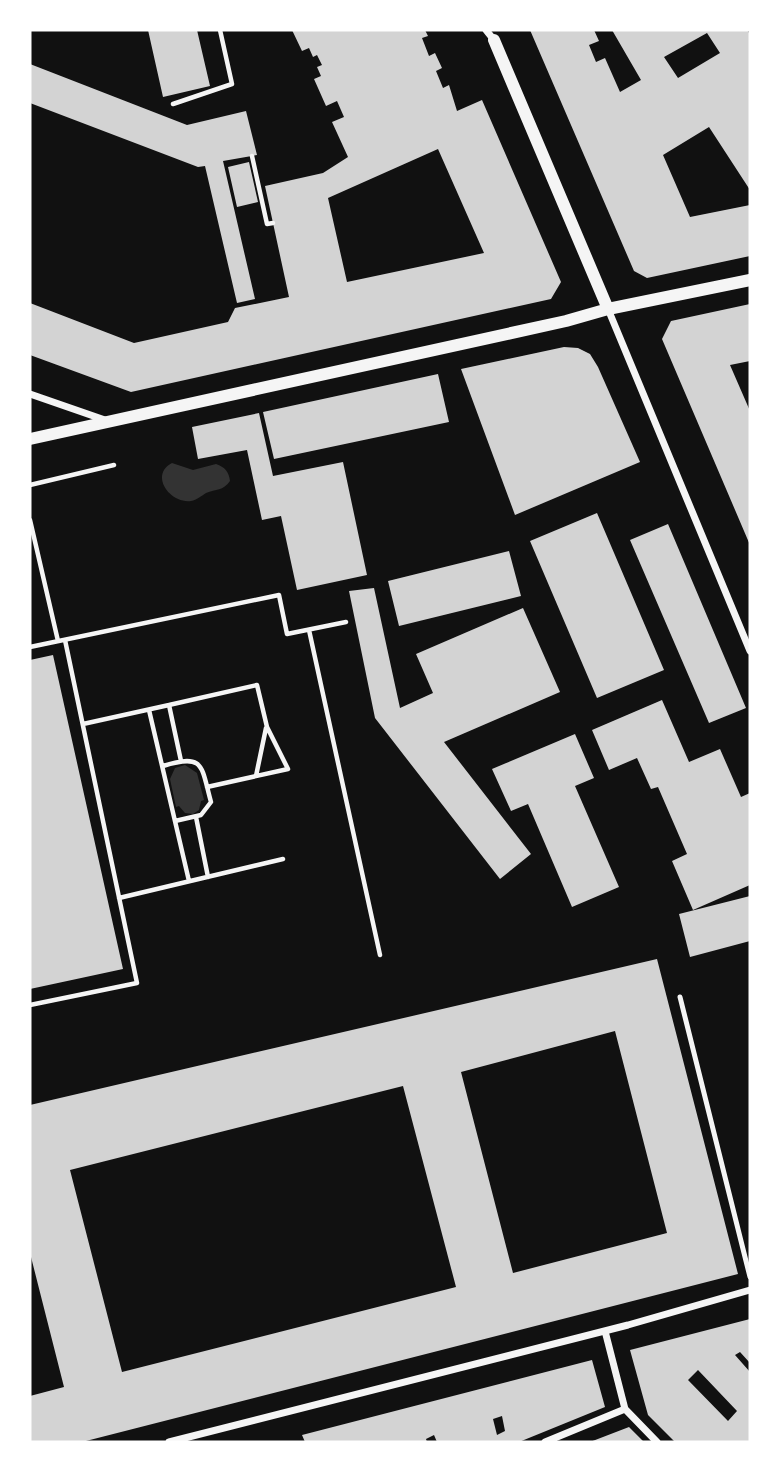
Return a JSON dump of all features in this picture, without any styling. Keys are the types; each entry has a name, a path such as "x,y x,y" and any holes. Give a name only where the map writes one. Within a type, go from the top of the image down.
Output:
{"street":[{"path":"491,33 750,650"},
{"path":"30,439 566,321 608,309 750,280"},
{"path":"30,394 109,421"},
{"path":"169,1442 605,1331 750,1290"},
{"path":"605,1331 625,1409 657,1442"},
{"path":"545,1442 625,1409"}],"lane":[{"path":"680,997 750,1277"}],"path":[{"path":"173,104 232,84 220,30"},
{"path":"252,156 267,224 273,223"},
{"path":"30,485 114,465"},
{"path":"30,520 58,641"},
{"path":"30,647 279,596 287,634 346,622"},
{"path":"309,629 380,955"},
{"path":"30,1005 137,983 65,640"},
{"path":"83,724 257,685 267,727 288,769 207,787"},
{"path":"169,705 181,761"},
{"path":"149,710 189,881"},
{"path":"256,776 267,727"},
{"path":"163,766 188,760 198,764 211,802 209,807 196,817 176,821"},
{"path":"196,817 208,877"},
{"path":"119,898 283,859"}],"shaded area":[{"path":"172,463 193,470 216,464 226,470 230,481 222,488 195,500 183,501 170,493 162,481 165,468"},
{"path":"185,765 197,773 204,800 201,801 199,810 193,814 185,813 179,806 176,807 170,779 175,768"}],"building":[{"path":"148,30 197,30 210,86 163,97"},
{"path":"292,30 425,30 428,36 422,38 429,56 435,53 442,68 436,71 443,88 449,85 457,111 482,100 561,282 551,299 131,392 30,355 30,303 134,343 228,322 235,308 289,297 265,186 323,173 348,157 332,122 344,117 337,101 326,106 314,79 321,76 317,67 322,65 317,55 313,57 309,48 302,51","holes":["438,149 484,253 347,282 328,198"]},
{"path":"530,30 594,30 599,41 589,45 596,62 605,58 620,92 641,80 612,30 747,30 750,34 750,190 709,127 663,155 690,217 750,205 750,256 647,278 634,271","holes":["707,33 720,53 678,78 664,57"]},
{"path":"30,64 187,125 246,111 257,155 223,161 255,299 237,303 205,166 198,167 30,103"},
{"path":"249,162 258,202 237,207 228,167"},
{"path":"750,304 750,361 730,365 750,411 750,545 662,339 671,321"},
{"path":"564,347 578,348 590,354 640,462 515,515 461,369"},
{"path":"438,374 449,422 274,459 263,412"},
{"path":"259,413 273,476 343,462 367,575 297,590 281,516 262,520 247,450 198,459 192,427"},
{"path":"597,513 664,670 597,698 530,541"},
{"path":"668,524 746,708 709,723 630,540"},
{"path":"509,551 521,596 399,626 388,581"},
{"path":"374,588 400,708 433,693 416,654 523,608 560,692 444,742 531,854 500,879 375,718 349,591"},
{"path":"53,655 123,969 30,989 30,660"},
{"path":"662,700 689,762 720,749 741,797 750,793 750,885 693,910 672,861 687,854 658,787 651,789 637,758 609,770 592,730"},
{"path":"575,734 594,778 575,786 619,887 572,907 528,804 511,811 492,769"},
{"path":"750,896 750,941 690,957 679,914"},
{"path":"657,959 738,1274 82,1442 30,1442 30,1396 64,1387 30,1253 30,1105","holes":["615,1031 667,1233 513,1273 461,1072","403,1086 456,1287 122,1372 70,1170"]},
{"path":"750,1319 750,1363 740,1352 735,1355 750,1372 750,1442 675,1442 648,1415 630,1350","holes":["698,1370 737,1411 728,1421 688,1380"]},
{"path":"592,1360 605,1407 519,1442 437,1442 434,1435 426,1439 427,1442 305,1442 302,1435","holes":["502,1416 505,1431 497,1435 493,1419"]},
{"path":"629,1427 644,1442 590,1442"}]}
